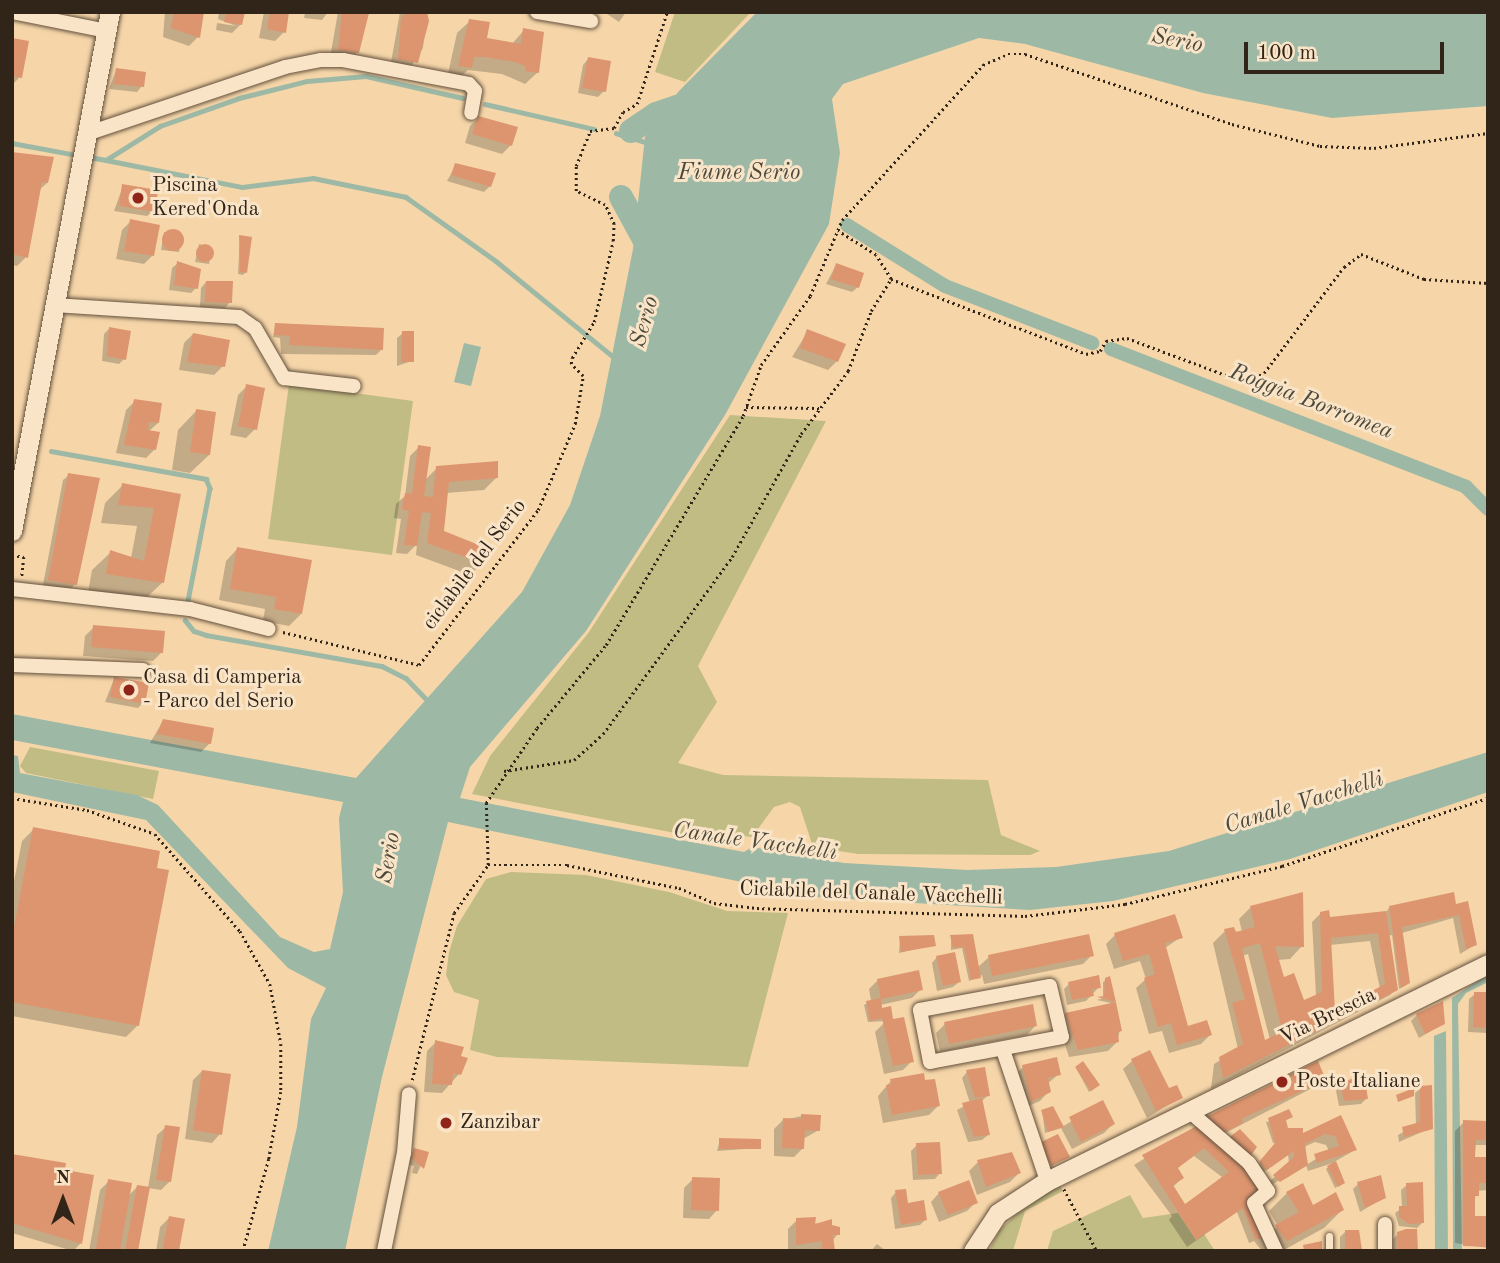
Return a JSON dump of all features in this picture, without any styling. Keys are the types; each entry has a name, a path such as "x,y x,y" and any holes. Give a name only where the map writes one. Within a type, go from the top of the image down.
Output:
{"street":[{"path":"12,12 108,22 12,531"},
{"path":"537,12 591,21"},
{"path":"83,149 285,67 321,60 384,66 469,84 474,91 471,113"},
{"path":"54,306 239,317 255,328 284,377 354,386"},
{"path":"17,590 190,609 270,629"},
{"path":"12,665 143,670"},
{"name":"Via Brescia","path":"973,1251 998,1213 1052,1179 1488,964"},
{"path":"1050,986 1062,1037 1003,1050 930,1062 920,1010 1050,986"},
{"path":"1003,1050 1052,1179"},
{"path":"384,1251 404,1153 409,1094"},
{"path":"1189,1111 1249,1163 1268,1191 1255,1203 1276,1251"},
{"path":"1385,1224 1385,1251"}],"lane":[{"path":"1329,1236 1329,1251"}],"path":[{"name":"ciclabile del Serio","path":"270,629 419,665 538,510 575,424 583,376 571,364 594,322 614,224 605,205 576,191 576,166 590,131 614,128 623,112 637,104 667,12"},
{"path":"409,1094 454,913 488,865 486,803 505,771 606,645 746,407 752,382 810,296 845,216 973,74 1008,54 1025,54 1075,68 1232,124 1297,142 1374,148 1488,133"},
{"path":"837,230 876,256 891,279 1086,354 1100,352 1106,341 1127,338 1244,382 1264,373 1344,267 1361,254 1424,279 1488,283"},
{"path":"505,771 574,760 603,734 732,557 819,408 848,371 871,311 891,279"},
{"path":"746,407 819,408"},
{"path":"12,555 24,557 17,590"},
{"path":"12,798 87,810 155,834 240,932 270,984 281,1044 281,1092 243,1251"},
{"name":"Ciclabile del Canale Vacchelli","path":"488,865 567,864 679,888 714,903 757,908 1025,916 1125,904 1282,866 1488,798"},
{"path":"1052,1179 1097,1251"}],"shaded area":[{"path":"675,12 751,12 685,82 655,72"},
{"path":"289,384 413,401 392,555 268,539"},
{"path":"730,415 826,421 698,666 717,702 678,763 723,775 988,780 1001,835 1040,851 1030,855 858,854 813,847 800,807 790,802 774,807 752,837 735,835 722,842 472,794 490,756 589,632"},
{"path":"30,747 159,771 153,799 26,773 20,766"},
{"path":"511,872 586,875 669,892 727,911 788,913 748,1067 497,1057 470,1050 479,1000 454,992 446,975 449,952 457,926 486,879"},
{"path":"1060,1185 1063,1191 1025,1211 1013,1251 989,1251 999,1231 1023,1207"},
{"path":"1130,1195 1143,1218 1178,1213 1196,1240 1204,1234 1215,1251 1047,1251 1053,1231"}],"water":[{"name":"Fiume Serio","path":"757,12 1488,12 1488,106 1332,118 1203,93 1025,44 979,38 843,84 832,99 840,153 829,224 725,415 586,631 470,767 460,798 744,852 752,847 844,863 968,870 1056,867 1169,851 1488,752 1488,792 1290,859 1113,901 1030,910 816,897 448,822 382,1077 345,1251 268,1251 297,1127 311,1019 326,988 288,968 146,820 12,792 12,755 18,756 20,773 137,795 158,805 280,937 314,952 330,949 343,892 339,818 343,802 12,740 12,714 356,778 522,592 570,505 600,416 633,249 645,137 679,91"},
{"path":"464,343 481,347 471,386 454,382"},
{"path":"1488,974 1488,982 1466,993 1458,1004 1462,1251 1453,1251 1452,998"},
{"path":"1446,1031 1448,1251 1435,1251 1434,1036"}],"building":[{"path":"174,12 204,12 200,38 171,28"},
{"path":"226,12 245,12 242,25 224,22"},
{"path":"270,12 289,12 286,33 267,29"},
{"path":"342,12 369,13 359,53 338,50"},
{"path":"406,12 427,12 429,21 418,63 398,59 401,18"},
{"path":"469,19 490,22 487,38 521,44 523,28 544,32 539,73 525,71 526,66 515,62 485,57 474,57 472,68 458,66"},
{"path":"12,38 29,41 22,78 12,76"},
{"path":"588,57 611,61 606,92 582,88"},
{"path":"116,68 146,72 144,87 114,84"},
{"path":"478,116 518,127 512,146 472,134"},
{"path":"12,152 54,157 48,183 42,182 28,258 12,254"},
{"path":"455,163 496,173 491,187 451,175"},
{"name":"Piscina Kered'Onda","path":"122,184 158,190 155,212 119,206"},
{"path":"130,219 160,225 154,256 124,251"},
{"path":"173,229 181,232 184,240 181,248 173,251 165,248 162,240 165,232"},
{"path":"239,235 252,237 247,273 240,272"},
{"path":"201,244 209,244 214,253 212,260 201,262 196,257 196,249"},
{"path":"177,261 201,269 198,289 174,285"},
{"path":"836,263 864,273 859,288 831,279"},
{"path":"206,281 233,281 232,303 205,302"},
{"path":"275,323 384,328 383,350 289,345 290,336 274,335"},
{"path":"109,327 131,331 126,360 107,356"},
{"path":"807,329 846,344 838,362 800,348"},
{"path":"402,331 414,331 414,362 401,362"},
{"path":"193,333 230,340 225,367 187,362"},
{"path":"246,384 265,388 257,430 238,426"},
{"path":"134,399 162,403 159,423 149,422 148,430 160,432 156,450 124,445"},
{"path":"196,409 216,412 210,455 190,452"},
{"path":"418,445 431,447 424,496 433,497 436,466 498,461 498,478 449,482 444,531 489,549 484,564 427,543 431,513 422,512 417,546 404,545 409,511 402,509 405,493 412,494"},
{"path":"68,473 100,478 77,585 48,580"},
{"path":"122,483 181,494 164,583 106,574 110,550 144,561 154,508 118,505"},
{"path":"237,547 312,560 302,614 274,609 276,597 230,589"},
{"path":"93,625 165,631 163,653 91,647"},
{"name":"Casa di Camperia - Parco del Serio","path":"114,677 149,683 145,704 110,697"},
{"path":"163,719 214,728 211,744 157,734"},
{"path":"33,827 160,851 157,868 169,870 139,1026 12,1002 12,938"},
{"path":"1303,892 1304,947 1275,946 1284,977 1294,973 1304,1000 1322,992 1320,912 1329,910 1330,917 1386,911 1398,990 1223,1078 1219,1057 1243,1044 1232,1003 1245,999 1224,929 1234,927 1236,932 1255,927 1250,906","holes":["1378,933 1385,984 1335,1011 1331,938","1260,943 1281,1026 1279,1033 1265,1040 1242,948"]},
{"path":"1454,892 1456,904 1468,901 1477,945 1466,949 1459,915 1402,927 1410,983 1401,988 1389,906"},
{"path":"1175,914 1183,938 1165,943 1188,1026 1207,1020 1212,1035 1177,1045 1171,1023 1158,1027 1144,978 1155,974 1149,954 1123,961 1114,933"},
{"path":"973,934 981,978 971,980 964,947 953,948 950,935"},
{"path":"1089,934 1094,956 992,976 988,955"},
{"path":"934,935 936,946 901,952 899,936"},
{"path":"955,952 961,982 943,986 936,956"},
{"path":"919,970 923,990 881,999 877,979"},
{"path":"1099,975 1101,988 1092,989 1094,996 1072,1000 1068,982"},
{"path":"1110,976 1116,1002 1097,997 1104,996 1105,978"},
{"path":"1474,992 1488,992 1488,1028 1473,1027"},
{"path":"881,998 882,1008 891,1006 893,1019 904,1017 914,1062 893,1066 882,1018 870,1021 866,1001"},
{"path":"1443,1001 1445,1024 1425,1034 1416,1014"},
{"path":"1116,1002 1122,1031 1118,1032 1119,1042 1078,1050 1065,1013"},
{"path":"1033,1004 1037,1026 949,1044 944,1022"},
{"path":"435,1040 464,1047 461,1056 468,1058 461,1075 453,1073 452,1085 432,1084"},
{"path":"1150,1050 1169,1088 1177,1085 1183,1098 1156,1111 1131,1059"},
{"path":"1057,1057 1061,1075 1048,1078 1051,1092 1031,1102 1022,1065"},
{"path":"1083,1061 1100,1085 1091,1091 1075,1067"},
{"path":"1318,1061 1326,1080 1241,1119 1243,1123 1219,1135 1204,1118"},
{"path":"985,1067 990,1096 975,1098 966,1070"},
{"path":"202,1070 231,1074 222,1135 193,1130"},
{"path":"924,1073 925,1080 935,1079 940,1106 892,1115 886,1085 891,1084 890,1079"},
{"path":"1364,1073 1368,1099 1344,1101 1340,1084"},
{"path":"1432,1085 1433,1129 1404,1137 1402,1127 1420,1122 1420,1086"},
{"path":"1414,1088 1414,1096 1398,1102 1396,1095"},
{"path":"982,1098 990,1135 974,1137 962,1103"},
{"path":"1103,1100 1115,1124 1081,1142 1069,1117"},
{"path":"1053,1106 1064,1127 1048,1132 1041,1110"},
{"path":"1289,1109 1293,1117 1286,1120 1288,1128 1303,1128 1303,1133 1341,1115 1357,1150 1317,1163 1314,1154 1339,1146 1335,1136 1325,1134 1305,1144 1308,1165 1280,1182 1273,1175 1294,1157 1294,1151 1267,1170 1259,1162 1275,1143 1268,1118"},
{"path":"801,1114 821,1115 820,1131 805,1130 804,1149 782,1148 783,1118 801,1119"},
{"path":"1463,1120 1488,1121 1488,1140 1476,1140 1475,1157 1488,1157 1488,1183 1479,1183 1479,1196 1475,1196 1475,1216 1486,1216 1488,1247 1463,1246"},
{"path":"165,1125 180,1127 171,1182 156,1180"},
{"path":"1197,1126 1239,1160 1263,1191 1250,1202 1268,1239 1255,1239 1243,1208 1196,1240 1142,1155","holes":["1204,1148 1229,1172 1185,1204 1173,1185 1184,1178 1178,1168"]},
{"path":"1240,1129 1257,1147 1250,1157 1227,1139"},
{"path":"1058,1134 1070,1157 1051,1166 1039,1143"},
{"path":"719,1138 761,1139 761,1149 719,1149"},
{"path":"940,1142 942,1174 918,1175 916,1143"},
{"path":"414,1148 429,1152 424,1169 411,1158"},
{"path":"1012,1152 1021,1173 986,1187 977,1160"},
{"path":"12,1154 66,1163 65,1170 94,1175 82,1244 12,1223"},
{"path":"1336,1161 1345,1183 1338,1187 1327,1166"},
{"path":"1381,1175 1386,1198 1365,1208 1357,1182"},
{"path":"692,1177 720,1178 719,1211 691,1210"},
{"path":"108,1179 132,1183 120,1251 96,1249"},
{"path":"969,1180 978,1203 948,1215 938,1192"},
{"path":"1423,1182 1424,1223 1409,1224 1399,1217 1399,1206 1407,1206 1406,1183"},
{"path":"1303,1183 1313,1205 1336,1192 1344,1210 1287,1241 1275,1225 1299,1212 1286,1192"},
{"path":"137,1185 150,1187 138,1251 125,1251"},
{"path":"906,1189 908,1203 924,1200 927,1220 901,1225 895,1190"},
{"path":"169,1216 185,1219 179,1251 162,1251"},
{"path":"816,1217 815,1224 832,1219 832,1225 840,1227 840,1235 833,1235 835,1251 822,1251 822,1241 796,1245 796,1218"},
{"path":"1417,1229 1418,1251 1398,1251 1397,1232"},
{"path":"1345,1230 1359,1230 1362,1250 1345,1250"},
{"path":"1322,1241 1322,1251 1304,1251 1303,1245"}],"waterway":[{"path":"89,157 106,160 160,126 239,98 307,81 366,76 463,98"},
{"path":"631,131 656,114 694,101"},
{"path":"485,104 594,129"},
{"path":"616,133 648,143"},
{"path":"12,143 77,155"},
{"path":"106,160 242,187 313,178 406,197 496,261 615,358"},
{"path":"621,197 651,252"},
{"path":"847,225 945,286 1092,343"},
{"name":"Roggia Borromea","path":"1111,349 1466,487 1488,509"},
{"path":"51,451 206,479 210,488 188,601"},
{"path":"185,620 194,631 206,635 382,666 406,678 425,698"}],"place":[{"name":"Piscina Kered'Onda","path":"138,198"},
{"name":"Casa di Camperia - Parco del Serio","path":"129,690"},
{"name":"Poste Italiane","path":"1282,1082"},
{"name":"Zanzibar","path":"446,1123"}],"water label":[{"name":"Serio","path":"1177,41"},
{"name":"Serio","path":"645,322"},
{"name":"Canale Vacchelli","path":"1304,803"},
{"name":"Canale Vacchelli","path":"755,842"},
{"name":"Serio","path":"389,858"}]}
